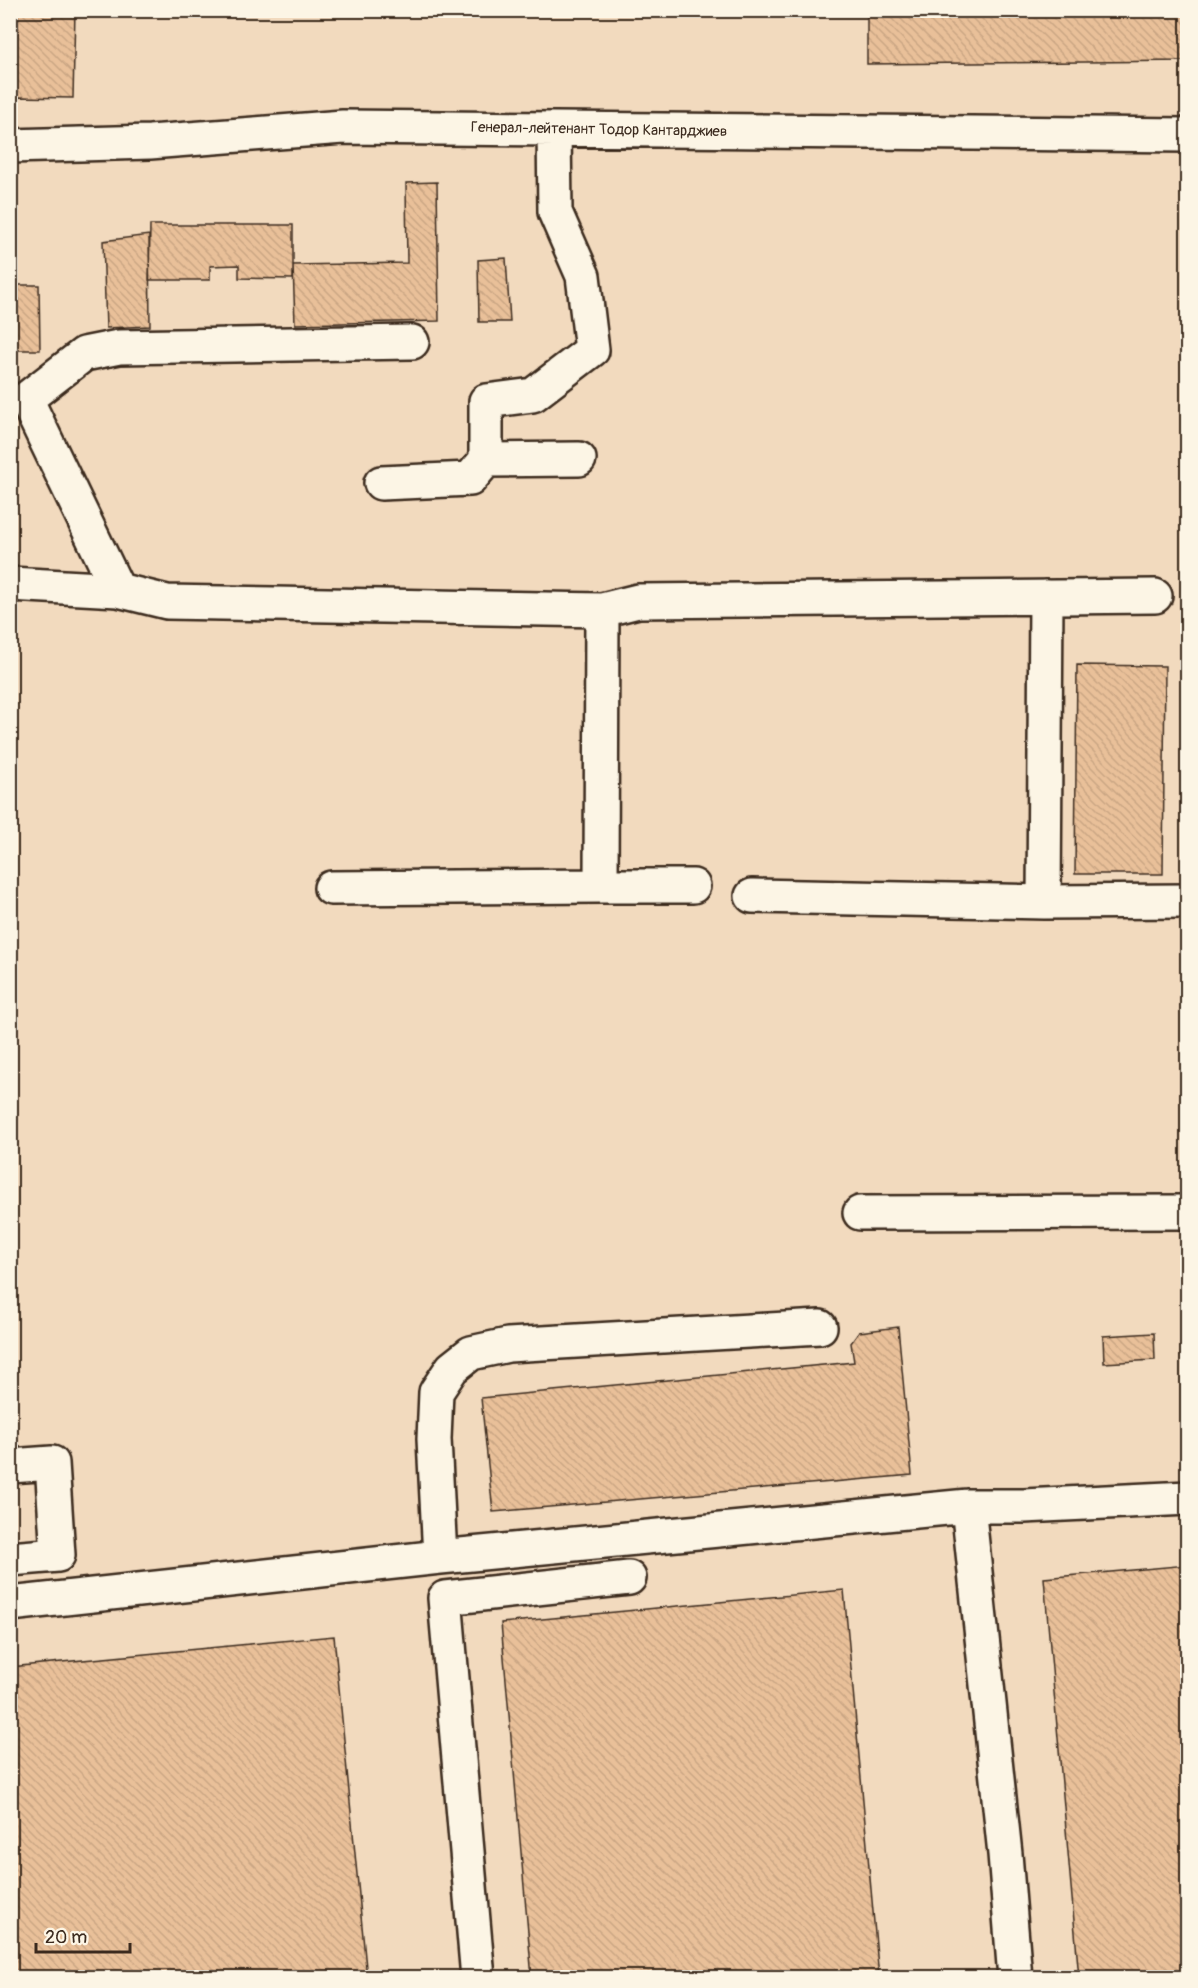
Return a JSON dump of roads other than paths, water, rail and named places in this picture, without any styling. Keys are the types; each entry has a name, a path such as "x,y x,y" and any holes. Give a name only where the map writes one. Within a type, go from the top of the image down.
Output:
{"street":[{"name":"Генерал-лейтенант Тодор Кантарджиев","path":"10,146 150,142 343,127 1188,135"},
{"path":"381,483 470,479 486,460 486,401 532,395 592,350 583,276 555,212 554,129"},
{"path":"118,590 18,399 84,354 119,347 412,342"},
{"path":"486,460 579,459"},
{"path":"10,584 118,590 167,602 602,610 638,601 1155,596"},
{"path":"1044,902 1046,597"},
{"path":"601,886 602,610"},
{"path":"331,888 693,886"},
{"path":"752,896 1044,902 1188,901"},
{"path":"860,1213 1188,1212"},
{"path":"440,1557 434,1439 436,1392 452,1368 471,1353 508,1345 820,1326"},
{"path":"10,1466 52,1462 58,1555 10,1559"},
{"path":"10,1565 12,1604 440,1557 968,1506 1024,1506 1188,1498"},
{"path":"968,1506 1005,1854 1015,1977"},
{"path":"478,1977 445,1598 629,1578"}]}
